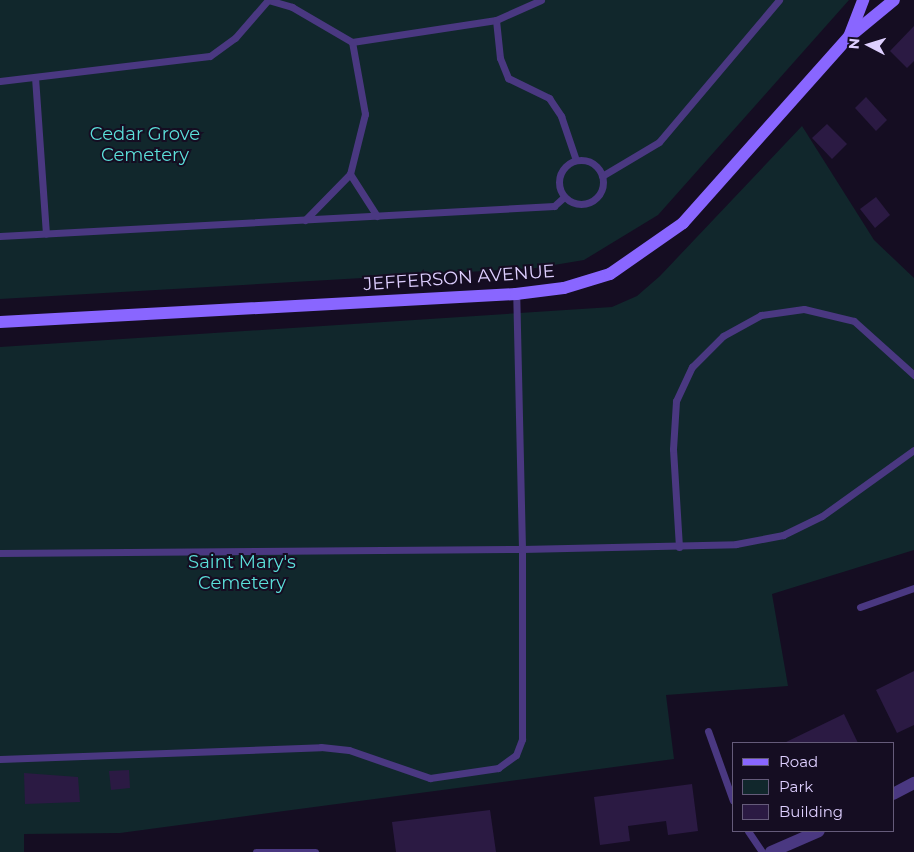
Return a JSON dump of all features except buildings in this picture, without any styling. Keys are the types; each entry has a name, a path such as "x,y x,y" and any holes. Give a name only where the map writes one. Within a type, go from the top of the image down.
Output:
{"main road":[{"name":"JEFFERSON AVENUE","path":"849,37 863,0"},
{"name":"JEFFERSON AVENUE","path":"0,322 516,294 564,288 610,274 650,250 689,216 849,37 894,0"}],"street":[{"path":"894,793 914,783"},
{"path":"771,852 799,847 818,832"}],"lane":[{"path":"0,81 210,56 235,38 268,0 292,7 352,42 496,20 541,0"},
{"path":"602,176 659,142 779,0"},
{"path":"496,20 500,58 508,78 549,98 562,116 576,160"},
{"path":"304,220 350,174 365,114 352,42"},
{"path":"35,77 46,234"},
{"path":"576,160 590,162 602,176 601,193 590,203 576,204 564,197 560,175 576,160"},
{"path":"350,174 377,216"},
{"path":"0,236 554,206 564,197"},
{"path":"0,759 321,747 349,750 430,778 498,768 516,755 522,739 522,549 516,294"},
{"path":"679,547 673,449 676,401 692,367 723,336 761,315 804,309 854,321 914,375"},
{"path":"0,553 522,549 679,547 736,544 783,535 822,516 914,450"},
{"path":"860,607 914,588"},
{"path":"708,731 732,798"},
{"path":"749,832 762,852"},
{"path":"256,852 315,852"}],"green space":[{"name":"Cedar Grove Cemetery","path":"0,0 849,0 658,215 584,260 536,268 0,299"},
{"name":"Saint Mary's Cemetery","path":"802,126 874,240 914,278 914,550 772,594 788,686 666,695 674,759 120,833 24,834 24,852 0,852 0,347 612,307 637,296 660,276"}]}
